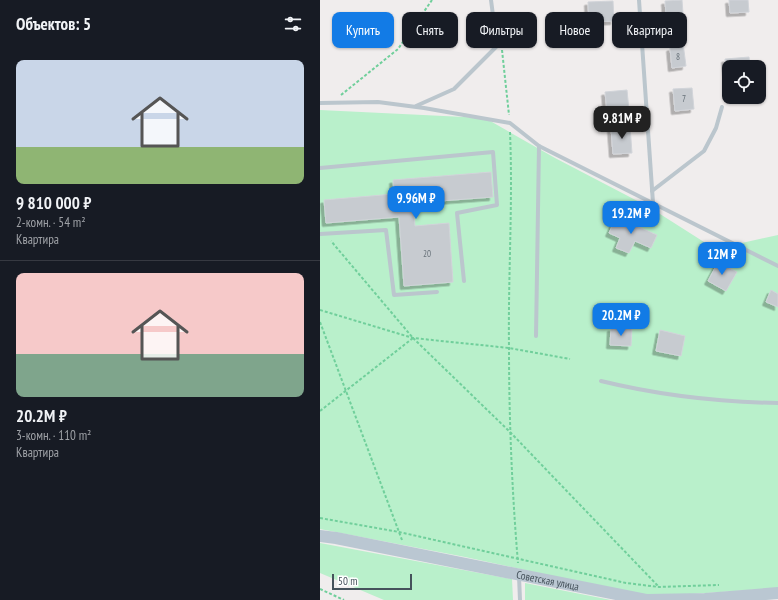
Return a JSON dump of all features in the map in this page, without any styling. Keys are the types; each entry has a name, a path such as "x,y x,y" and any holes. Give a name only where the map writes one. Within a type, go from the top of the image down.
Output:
{"main road":[{"name":"Советская улица","path":"320,536 646,600 705,599 778,593"}],"lane":[{"path":"416,107 454,89 497,46 491,0"},
{"path":"639,0 653,203"},
{"path":"320,103 378,102 510,123 539,146 778,266"},
{"path":"652,190 704,151 716,128 722,107"},
{"path":"536,336 539,146"},
{"path":"320,168 493,152 497,205 457,213 464,281"},
{"path":"320,234 386,230 394,295 437,292"},
{"path":"601,381 630,388 701,398 778,403"},
{"path":"519,574 520,600"}],"path":[{"path":"332,102 398,49 432,0"},
{"path":"502,48 510,123 511,201 509,348 513,505 519,574"},
{"path":"325,234 413,338 511,433 659,587"},
{"path":"320,310 413,338 509,348 570,359"},
{"path":"320,322 407,552"},
{"path":"320,411 413,338"},
{"path":"320,518 399,532 626,583 659,587 726,585"},
{"path":"320,589 344,600"}],"green space":[{"path":"320,110 485,118 555,158 649,207 715,249 778,235 778,588 649,597 465,557 320,529"},
{"path":"320,543 512,579 513,600 384,600 320,573"},
{"path":"525,583 611,600 525,600"}],"building":[{"path":"682,0 683,12 666,12 665,1"},
{"path":"729,0 748,0 749,12 730,13"},
{"path":"613,1 612,21 604,21 604,12 588,12 588,2"},
{"path":"670,48 684,48 686,66 672,68"},
{"path":"749,57 749,60 725,60"},
{"path":"692,88 694,109 675,111 673,89"},
{"path":"627,90 629,110 607,111 605,92"},
{"path":"630,126 632,153 613,154 611,128"},
{"path":"491,172 493,197 413,203 415,226 449,223 453,282 404,286 399,217 326,223 324,200 394,194 393,180"},
{"path":"616,217 657,235 651,248 635,241 629,253 616,248 620,238 609,233"},
{"path":"718,262 737,272 726,291 708,281"},
{"path":"771,290 778,294 778,307 766,302"},
{"path":"611,328 632,328 631,346 610,345"},
{"path":"660,330 685,336 681,356 656,351"}]}
